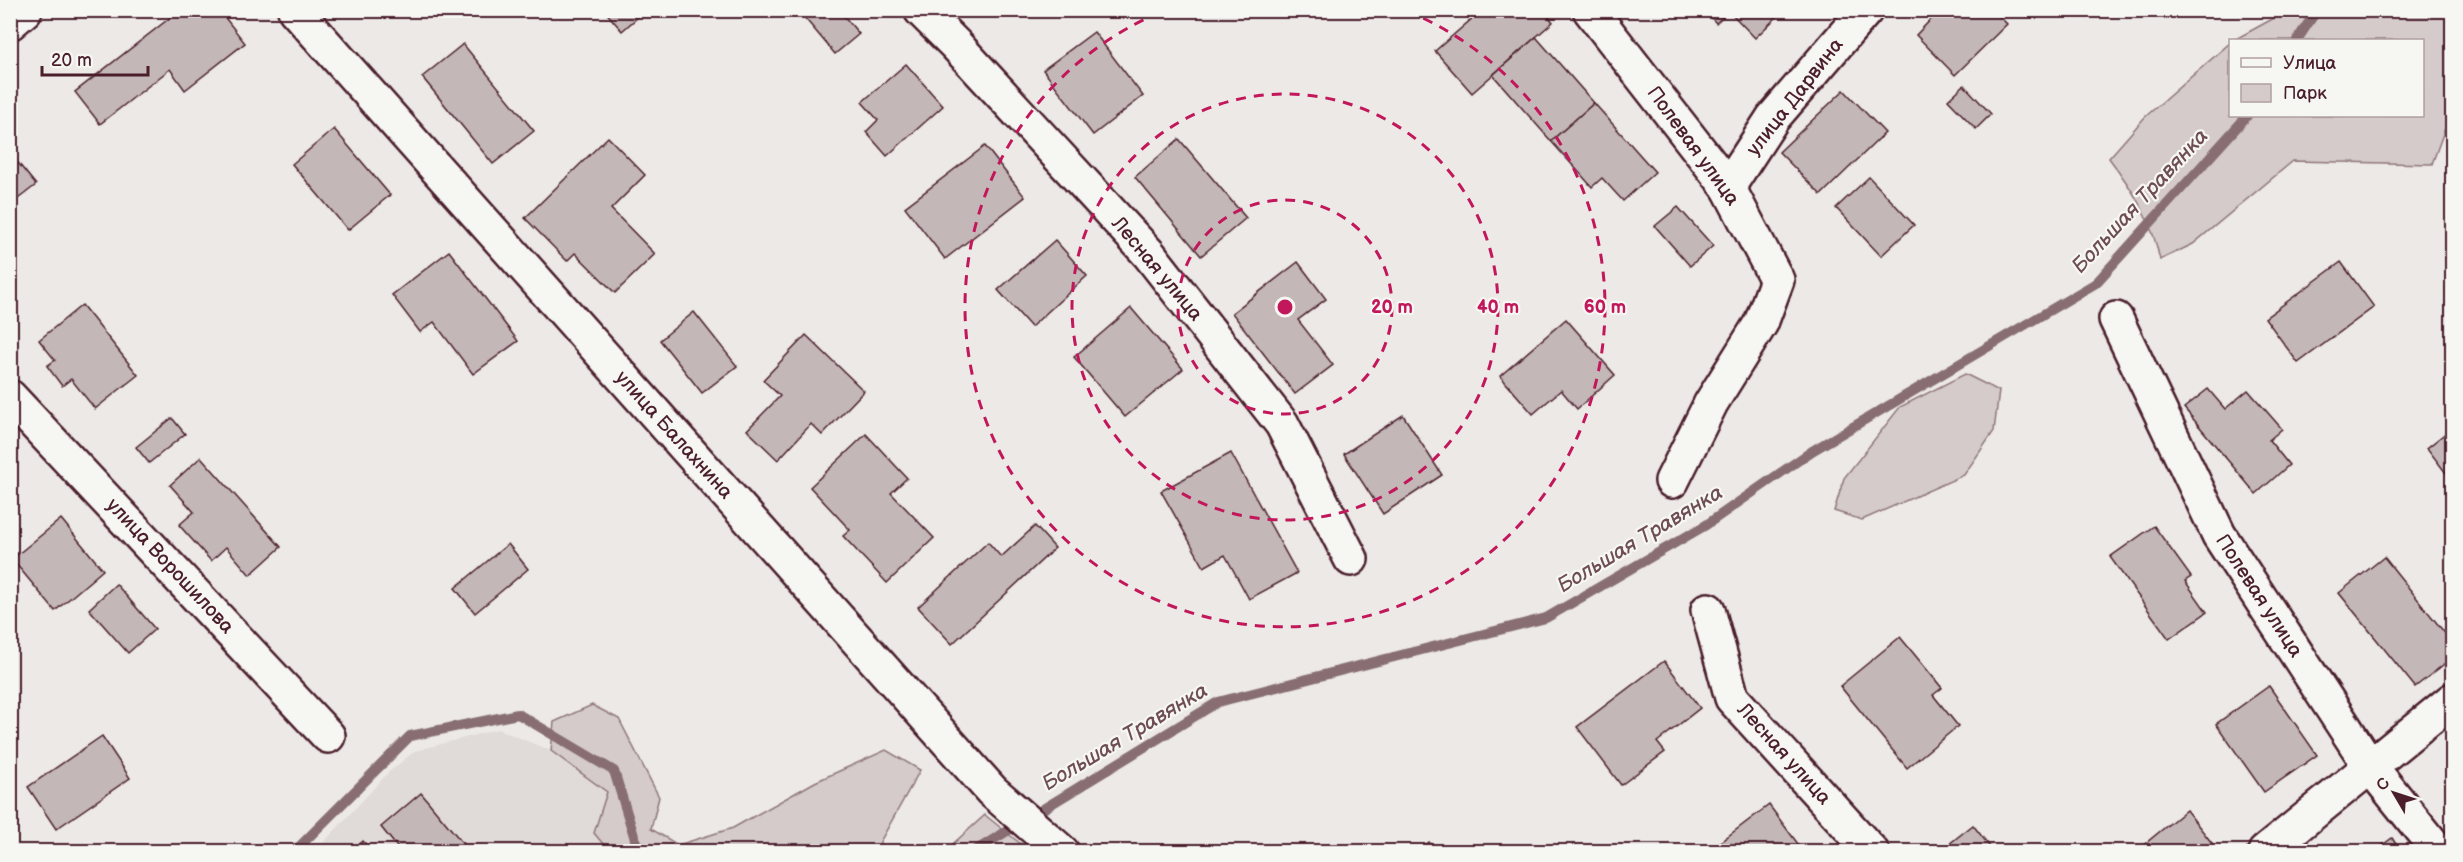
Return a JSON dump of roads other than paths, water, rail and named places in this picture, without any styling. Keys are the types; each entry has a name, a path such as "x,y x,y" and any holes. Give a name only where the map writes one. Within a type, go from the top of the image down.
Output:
{"street":[{"path":"10,22 25,10"},
{"name":"улица Балахнина","path":"295,10 992,791 1051,842"},
{"name":"Лесная улица","path":"921,10 956,45 1163,272 1282,424 1352,559"},
{"name":"Полевая улица","path":"1590,10 1728,187 1777,280 1761,323 1711,403 1672,481"},
{"name":"улица Дарвина","path":"1728,187 1773,118 1866,10"},
{"name":"Полевая улица","path":"2116,319 2219,535 2370,766 2439,852"},
{"name":"улица Ворошилова","path":"10,398 328,736"},
{"name":"Лесная улица","path":"1708,610 1732,698 1872,852"},
{"path":"2265,852 2452,700"}],"waterway":[{"name":"Большая Травянка","path":"2298,39 2317,10"},
{"name":"Большая Травянка","path":"973,852 1218,702 1546,618 1706,525 1812,451 2096,283 2246,117"},
{"name":"Большая Травянка","path":"294,852 410,736 518,714 614,771 639,852"}]}
